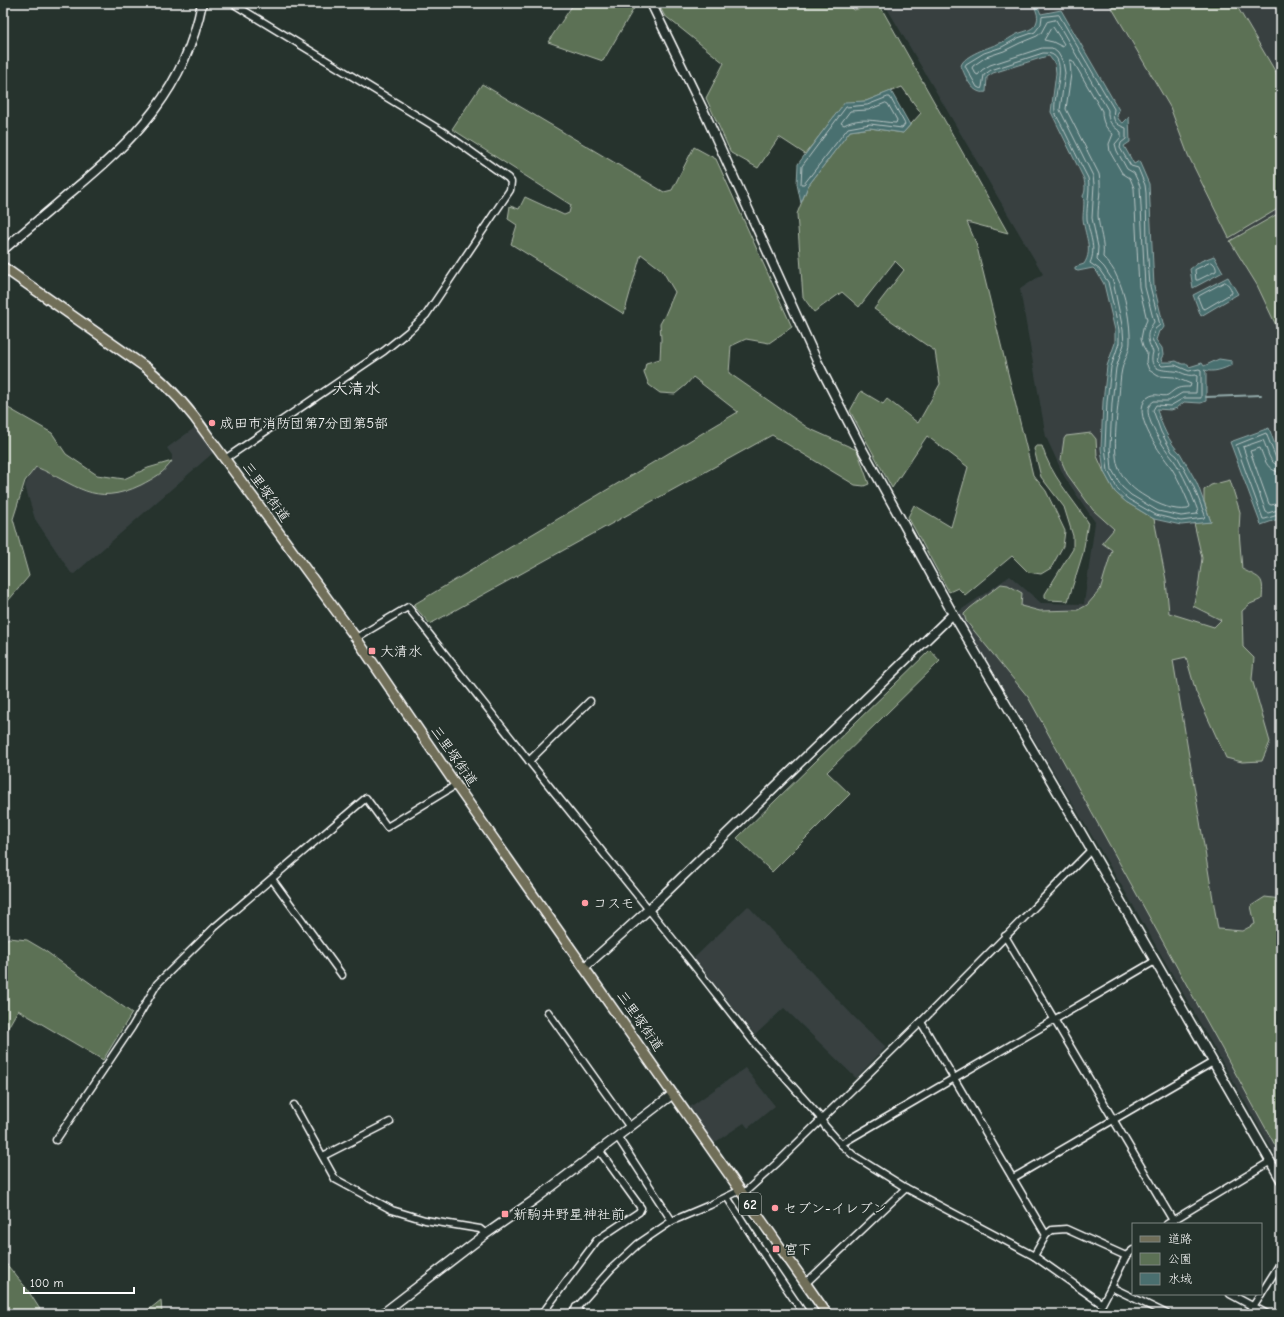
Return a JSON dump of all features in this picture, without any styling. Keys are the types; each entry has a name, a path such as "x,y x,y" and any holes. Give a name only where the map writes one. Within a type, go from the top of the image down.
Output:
{"main road":[{"name":"三里塚街道","path":"3,267 163,382 195,416 356,638 456,785 827,1314"}],"street":[{"path":"3,250 116,154 144,124 163,98 183,63 191,44 202,3"},
{"path":"225,459 384,351 419,322 426,315 510,190 511,186 511,182 508,178 442,131 232,3"},
{"path":"651,3 706,116 817,361 861,447 953,614 1281,1180"},
{"path":"356,638 408,607 756,1045 819,1116 820,1120 841,1144 853,1155 906,1188 1034,1256 1102,1304 1126,1256 1132,1251"},
{"path":"585,967 648,910 953,614"},
{"path":"529,761 590,701"},
{"path":"56,1140 132,1027 158,984 214,926 366,798 387,826 456,785"},
{"path":"571,1314 617,1264 638,1244 672,1221 742,1192 820,1120 1091,850"},
{"path":"272,878 342,976"},
{"path":"1006,936 1174,1222 1271,1161"},
{"path":"841,1144 1155,961"},
{"path":"548,1012 629,1126"},
{"path":"920,1022 1046,1235"},
{"path":"1013,1178 1213,1062"},
{"path":"382,1314 673,1094"},
{"path":"294,1105 336,1179 392,1210 425,1220 480,1229 486,1234"},
{"path":"324,1156 390,1122"},
{"path":"617,1136 672,1221"},
{"path":"542,1314 597,1240 639,1212 641,1208 599,1150"},
{"path":"806,1283 906,1188"},
{"path":"727,1197 804,1314"},
{"path":"1034,1256 1046,1235 1052,1230 1066,1229 1126,1256"},
{"path":"1262,1292 1281,1262"},
{"path":"1111,1287 1167,1314"},
{"path":"1232,1295 1267,1314"},
{"path":"1248,1314 1260,1295"},
{"path":"576,1307 581,1314"}],"shaded area":[{"path":"884,3 1281,3 1281,1165 1126,893 958,612 1010,576 1041,603 1084,604 1095,522 1064,476 1046,437 1020,289 1043,274"},
{"path":"197,426 214,452 74,574 71,573 35,519 25,486 31,472 36,467 84,491 99,495 172,461 172,455 167,448"},
{"path":"748,906 859,1022 886,1047 856,1078 784,1008 755,1035 694,958"},
{"path":"745,1068 775,1106 748,1128 744,1123 714,1143 690,1107"}],"green space":[{"path":"574,3 637,3 603,61 548,42"},
{"path":"658,3 847,3 854,10 879,4 1008,233 967,222 976,243 1033,475 1046,491 1065,531 1063,546 1051,568 1041,574 1028,572 1012,556 965,595 958,588 949,592 908,517 914,505 951,527 968,467 927,436 892,488 850,411 861,391 883,404 887,399 918,423 940,384 935,351 874,309 904,270 895,261 859,307 842,292 814,312 803,297 797,214 808,186 850,131 870,128 903,133 921,113 902,87 866,101 845,103 805,154 779,137 758,168 731,153 706,98 724,63 664,15"},
{"path":"1109,3 1235,3 1281,81 1281,207 1229,238 1188,155 1170,107"},
{"path":"482,84 664,192 672,190 694,147 716,159 792,327 769,343 746,339 731,346 729,373 808,428 857,450 869,484 864,486 855,485 772,435 430,624 413,605 738,412 693,377 675,394 660,393 649,385 644,372 646,363 660,359 660,324 675,292 662,270 641,254 624,314 511,244 517,225 508,219 510,206 519,209 525,197 564,215 569,213 571,205 452,129"},
{"path":"1281,212 1281,336 1257,285 1230,241"},
{"path":"3,405 52,433 66,454 97,475 124,479 148,468 172,461 162,472 141,485 124,492 110,494 97,494 86,491 36,467 25,481 13,519 29,576 3,607"},
{"path":"1091,433 1096,439 1097,456 1115,492 1126,502 1154,519 1166,580 1169,613 1214,627 1221,620 1193,606 1198,588 1202,558 1194,523 1211,522 1204,501 1204,490 1211,485 1230,480 1240,512 1239,531 1242,569 1257,577 1262,582 1262,599 1250,604 1242,611 1243,647 1254,658 1252,679 1270,742 1262,761 1242,762 1226,758 1196,692 1186,657 1173,660 1218,929 1242,931 1255,924 1251,906 1265,897 1281,899 1281,1156 1028,697 966,621 964,614 1001,584 1008,585 1022,593 1021,606 1040,611 1078,610 1087,605 1100,590 1112,550 1102,543 1114,529 1093,510 1067,474 1061,460 1064,439 1066,436"},
{"path":"1037,446 1042,446 1050,466 1062,486 1088,522 1083,553 1068,601 1049,600 1045,597 1045,594 1073,549 1073,536 1064,507 1041,477 1034,449"},
{"path":"930,650 940,661 827,772 850,794 772,872 737,838"},
{"path":"9,938 27,940 44,950 132,1013 103,1060 18,1010 3,1036 3,941"},
{"path":"3,1260 27,1289 43,1314 3,1314"},
{"path":"161,1300 162,1314 146,1314 146,1312"}],"water":[{"path":"1033,3 1036,3 1041,14 1061,10 1119,110 1117,116 1119,120 1123,123 1129,117 1130,142 1124,146 1134,164 1139,161 1149,184 1154,286 1164,327 1159,331 1156,340 1162,348 1162,362 1176,361 1182,364 1188,364 1189,367 1202,363 1204,366 1219,359 1232,361 1232,365 1222,369 1215,371 1204,370 1206,372 1206,401 1201,403 1184,402 1177,408 1171,410 1157,409 1160,420 1169,439 1180,453 1197,483 1211,522 1181,525 1154,519 1126,502 1115,492 1104,472 1101,448 1103,402 1107,366 1115,343 1115,330 1104,284 1097,272 1093,268 1078,271 1075,270 1075,267 1084,264 1088,253 1088,241 1083,218 1083,196 1085,186 1084,179 1051,112 1056,73 1055,64 1049,56 993,73 987,77 986,92 977,91 973,88 961,66 967,58 972,55 1029,30 1034,26 1038,16"},
{"path":"891,91 910,125 903,133 870,128 850,131 808,186 801,203 797,184 798,164 845,102 866,101"},
{"path":"1214,256 1223,272 1193,288 1190,269 1201,261"},
{"path":"1228,277 1238,294 1201,316 1193,295"},
{"path":"1269,428 1281,462 1281,518 1261,525 1230,442"}],"waterway":[{"path":"1206,397 1261,395"}],"place":[{"name":"成田市消防団第7分団第5部","path":"212,423"},
{"name":"大清水","path":"372,651"},
{"name":"コスモ","path":"585,903"},
{"name":"セブン-イレブン","path":"775,1208"},
{"name":"新駒井野星神社前","path":"505,1214"},
{"name":"宮下","path":"776,1249"}],"district":[{"name":"大清水","path":"356,389"}]}
